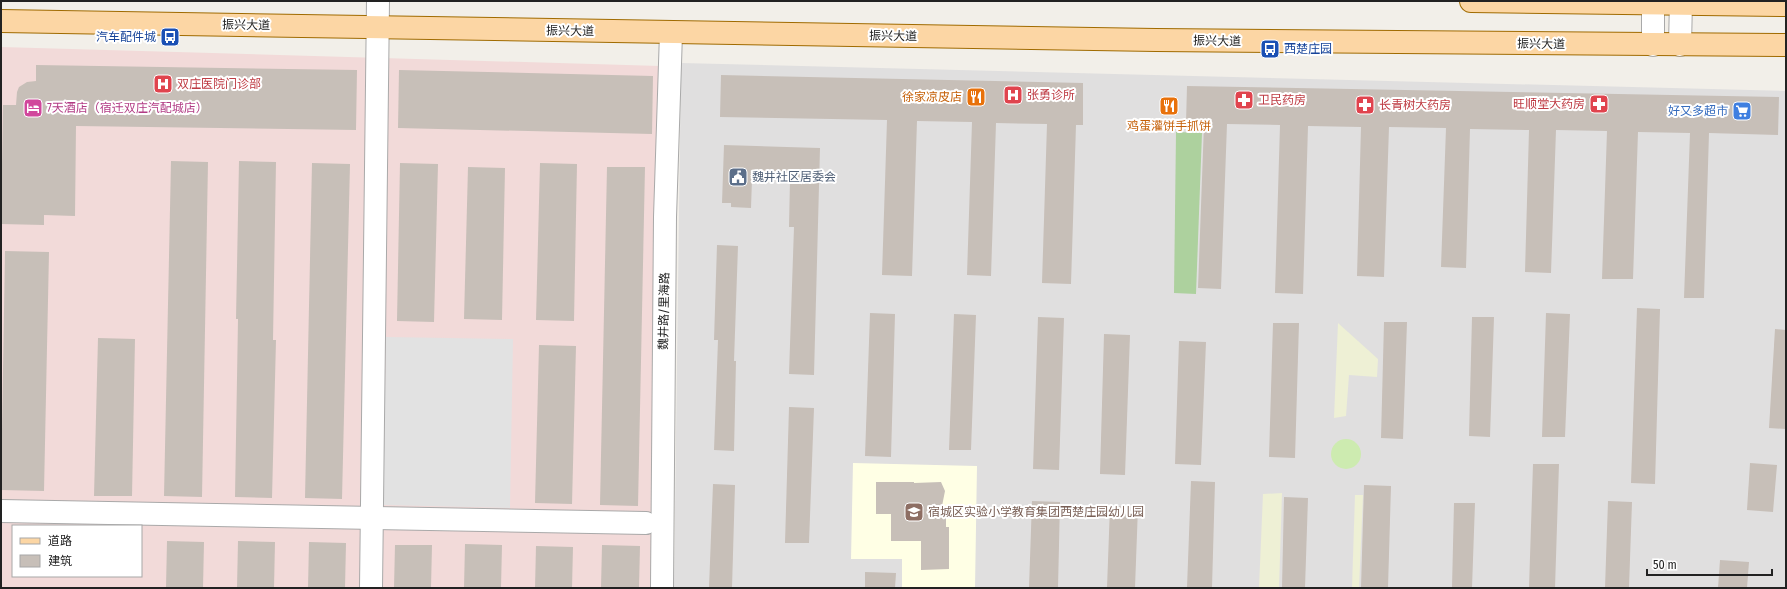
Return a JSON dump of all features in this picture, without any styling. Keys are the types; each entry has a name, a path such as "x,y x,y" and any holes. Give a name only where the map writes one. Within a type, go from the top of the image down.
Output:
{"main road":[{"path":"1471,1 1681,2 1786,6"},
{"name":"振兴大道","path":"1,21 671,33 1653,45 1786,45"}],"street":[{"path":"371,588 378,1"},
{"path":"1653,2 1653,45"},
{"path":"1680,45 1681,2"},
{"name":"魏井路/里海路","path":"662,588 665,209 671,33"},
{"path":"1,511 646,523"}],"shaded area":[{"path":"1,47 660,66 653,588 1,588"},
{"name":"西楚庄园","path":"681,63 1786,91 1786,588 674,588"},
{"path":"1338,323 1378,359 1377,377 1349,375 1346,416 1334,418"},
{"path":"386,337 513,339 510,508 383,505"},
{"name":"宿城区实验小学教育集团西楚庄园幼儿园","path":"853,463 977,466 975,588 902,588 902,559 851,559"},
{"path":"1282,493 1279,588 1259,588 1263,494"},
{"path":"1355,495 1363,495 1359,588 1352,588"}],"green space":[{"path":"1176,132 1202,133 1196,294 1174,293"},
{"path":"1346,439 1356,444 1361,454 1356,464 1346,469 1336,464 1331,454 1336,444"}],"building":[{"path":"36,65 357,70 356,130 76,126 75,216 44,215 44,225 1,224 3,105 16,105 19,87 27,82 36,81"},
{"path":"399,70 653,76 652,134 398,128"},
{"path":"721,75 1083,83 1083,125 1076,125 1071,284 1042,283 1047,124 996,123 991,276 967,275 972,122 917,121 912,276 882,275 887,120 720,117"},
{"path":"1187,86 1779,97 1778,135 1709,133 1704,298 1684,298 1690,133 1638,132 1633,279 1602,279 1607,131 1556,130 1551,273 1525,272 1529,130 1470,129 1466,268 1441,267 1446,128 1389,127 1384,277 1357,276 1361,127 1308,126 1303,294 1275,293 1280,125 1227,124 1221,289 1198,288 1204,124 1186,123"},
{"path":"724,145 820,148 814,375 789,374 794,227 789,227 790,180 752,179 751,208 731,207 731,203 722,203"},
{"path":"171,161 208,162 202,497 164,496"},
{"path":"239,161 276,162 273,340 276,340 272,498 235,497"},
{"path":"312,163 350,164 342,499 305,498"},
{"path":"400,163 438,164 434,322 397,321"},
{"path":"540,163 577,164 574,321 536,320"},
{"path":"468,167 505,168 502,320 464,319"},
{"path":"607,167 645,167 638,506 600,505"},
{"path":"717,245 738,246 734,361 736,361 734,451 714,450 718,340 714,340"},
{"path":"5,251 49,252 44,491 1,490"},
{"path":"1637,308 1660,309 1655,484 1631,483"},
{"path":"870,313 895,314 891,457 865,456"},
{"path":"1546,313 1570,314 1565,437 1542,437"},
{"path":"954,314 976,315 971,450 949,450"},
{"path":"1038,317 1064,318 1059,470 1033,469"},
{"path":"1472,317 1494,317 1490,437 1469,436"},
{"path":"1384,322 1407,322 1403,439 1381,438"},
{"path":"1273,323 1299,323 1295,458 1269,457"},
{"path":"1775,329 1786,330 1786,429 1769,428"},
{"path":"1104,334 1130,335 1125,475 1100,474"},
{"path":"98,338 135,339 132,496 94,496"},
{"path":"1179,341 1206,342 1201,465 1175,464"},
{"path":"539,345 576,346 572,504 535,503"},
{"path":"789,407 814,408 809,543 785,543"},
{"path":"1750,463 1777,465 1773,512 1747,510"},
{"path":"1533,464 1559,464 1555,588 1529,588"},
{"path":"1191,481 1215,482 1212,588 1187,588"},
{"path":"876,482 941,482 945,491 942,506 946,506 946,527 949,527 949,569 921,570 921,541 891,541 891,514 876,514"},
{"path":"713,484 735,485 732,588 709,588"},
{"path":"1364,485 1391,486 1388,588 1361,588"},
{"path":"1284,497 1308,498 1305,588 1282,588"},
{"path":"1032,501 1060,502 1058,588 1029,588"},
{"path":"1608,501 1632,502 1629,588 1605,588"},
{"path":"1454,503 1475,503 1472,588 1452,588"},
{"path":"1110,506 1138,507 1135,588 1107,588"},
{"path":"167,541 204,542 203,588 166,588"},
{"path":"238,541 275,542 274,588 237,588"},
{"path":"309,542 346,543 345,588 308,588"},
{"path":"465,544 502,545 501,588 464,588"},
{"path":"395,545 432,545 431,588 394,588"},
{"path":"602,545 640,546 639,588 601,588"},
{"path":"536,546 573,547 572,588 535,588"},
{"path":"1720,560 1749,562 1747,588 1718,588"},
{"path":"865,572 896,573 895,588 865,588"}],"place":[{"name":"汽车配件城","path":"170,37"},
{"name":"西楚庄园","path":"1270,49"},
{"name":"双庄医院门诊部","path":"163,84"},
{"name":"张勇诊所","path":"1013,95"},
{"name":"徐家凉皮店","path":"976,97"},
{"name":"卫民药房","path":"1244,100"},
{"name":"旺顺堂大药房","path":"1599,104"},
{"name":"长青树大药房","path":"1365,105"},
{"name":"鸡蛋灌饼手抓饼","path":"1169,106"},
{"name":"7天酒店（宿迁双庄汽配城店）","path":"33,108"},
{"name":"好又多超市","path":"1742,111"},
{"name":"魏井社区居委会","path":"738,177"},
{"name":"宿城区实验小学教育集团西楚庄园幼儿园","path":"914,512"}]}
